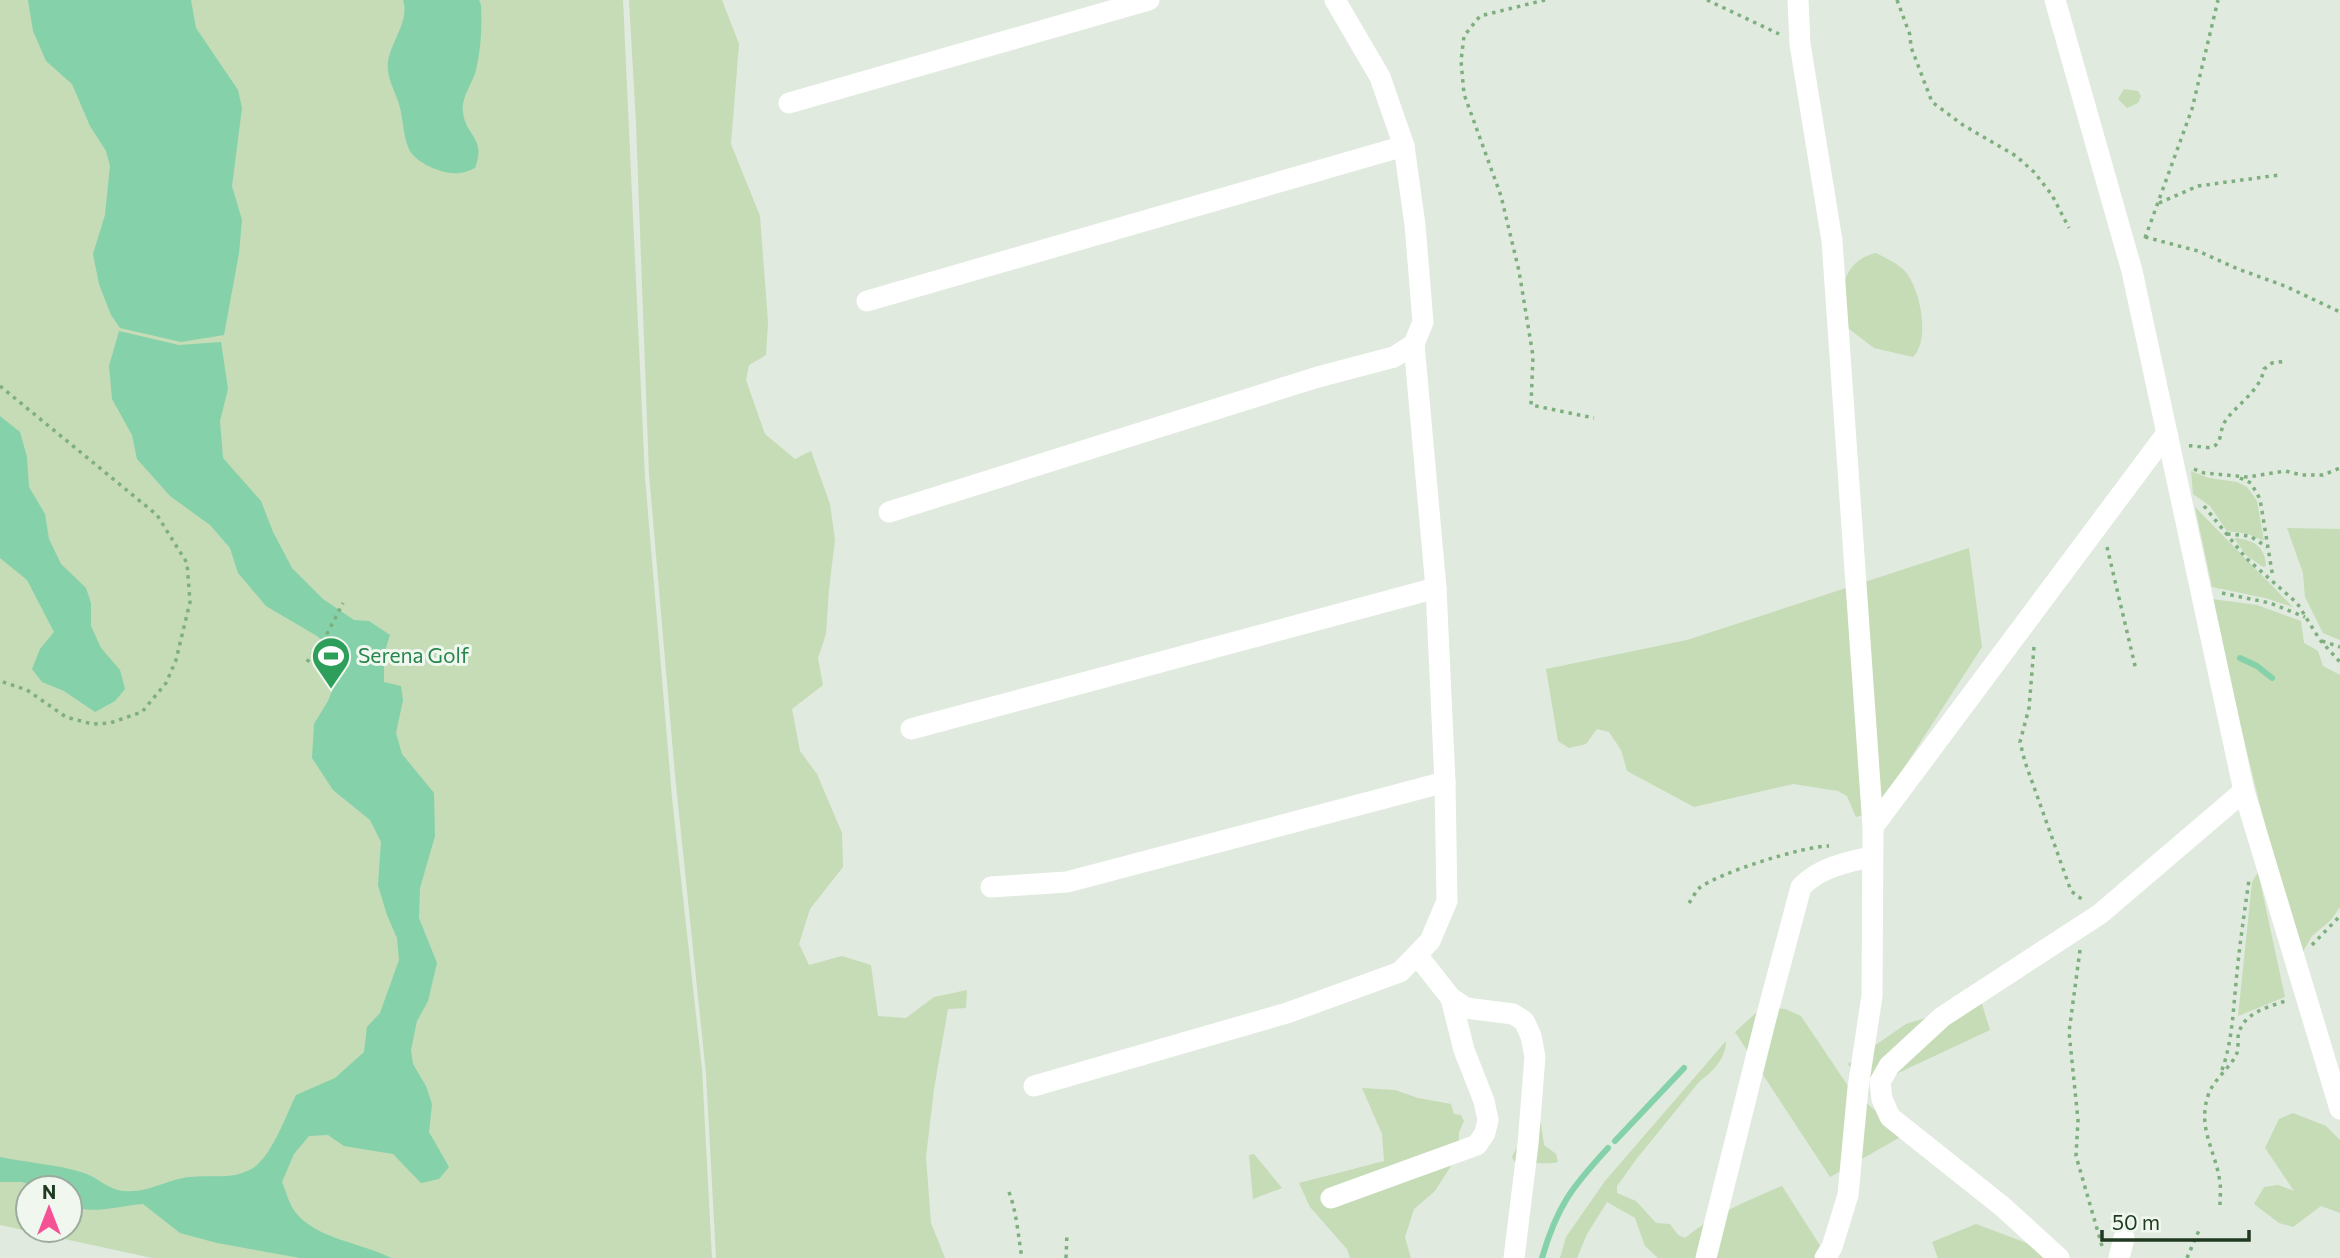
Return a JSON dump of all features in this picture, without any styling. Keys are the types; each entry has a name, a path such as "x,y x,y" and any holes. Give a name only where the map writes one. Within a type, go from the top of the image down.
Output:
{"street":[{"path":"789,103 1149,0"},
{"path":"1034,1086 1287,1013 1401,972 1430,941 1447,901 1445,782 1436,588 1413,344 1423,321 1415,225 1404,146 1380,76 1335,0"},
{"path":"1798,0 1800,44 1832,241 1873,827 1872,996 1858,1088 1848,1195 1832,1247 1825,1258"},
{"path":"2055,0 2132,271 2244,791 2340,1108"},
{"path":"867,302 1404,146"},
{"path":"888,512 1318,377 1394,357 1413,344"},
{"path":"1873,827 2100,525 2170,447"},
{"path":"911,729 1436,588"},
{"path":"991,887 1067,882 1445,782"},
{"path":"2059,1258 2003,1207 1890,1116 1882,1099 1880,1082 1889,1066 1942,1017 2100,914 2244,791"},
{"path":"1706,1258 1801,887 1823,870 1871,857"},
{"path":"1418,954 1451,998 1466,1008 1513,1014 1524,1021 1531,1036 1535,1057 1514,1258"},
{"path":"1331,1198 1478,1145 1488,1120 1484,1101 1464,1050 1451,998"}],"path":[{"path":"1545,0 1480,16 1464,36 1461,61 1464,94 1501,197 1519,271 1533,356 1531,405 1594,418"},
{"path":"1707,0 1800,44"},
{"path":"1898,0 1910,35 1911,47 1932,102 1963,125 2017,156 2052,194 2069,228"},
{"path":"2132,271 2192,109 2218,0"},
{"path":"2159,203 2198,186 2279,175"},
{"path":"2145,237 2198,251 2285,286 2340,312"},
{"path":"2170,447 2195,445 2210,448 2215,445 2221,436 2223,425 2262,380 2264,369 2272,363 2287,361"},
{"path":"0,386 157,515 187,563 190,602 176,660 166,683 142,712 110,723 92,724 66,717 27,690 0,681"},
{"path":"2170,447 2204,473 2238,477 2285,471 2302,475 2323,475 2340,468"},
{"path":"2238,477 2251,483 2260,499 2274,581"},
{"path":"2178,485 2206,507 2246,558 2297,603 2320,640 2340,662"},
{"path":"2100,525 2136,670"},
{"path":"2227,534 2250,536 2268,548"},
{"path":"2199,589 2270,603 2306,617"},
{"path":"307,662 328,632 343,603"},
{"path":"2320,640 2340,647"},
{"path":"1689,903 1699,889 1726,875 1778,857 1818,846 1830,846"},
{"path":"2220,1074 2228,1053 2242,924 2251,871"},
{"path":"2298,968 2314,942 2331,928 2340,916"},
{"path":"2331,928 2340,926"},
{"path":"2220,1205 2220,1184 2206,1138 2204,1108 2210,1090 2237,1055 2239,1032 2252,1013 2306,993"},
{"path":"1009,1192 1016,1210 1015,1223 1022,1258"},
{"path":"2187,1258 2200,1228"},
{"path":"1066,1258 1067,1233"}],"shaded area":[{"name":"Serena Golf","path":"0,0 623,0 645,477 672,798 702,1069 712,1258 152,1258 84,1243 84,1174 14,1174 14,1228 0,1225"},
{"path":"28,0 191,0 196,28 238,90 242,108 232,186 242,220 239,253 224,335 181,342 120,328 111,315 99,284 93,254 105,215 110,166 106,151 90,126 72,84 46,61 33,31"},
{"path":"403,0 479,0 481,38 478,62 463,107 467,127 477,143 478,158 475,168 461,173 437,170 416,158 408,147 388,68 390,54 404,16"},
{"path":"629,0 722,0 739,44 731,144 760,216 768,322 766,355 749,365 746,380 765,434 795,459 811,451 830,504 835,540 826,634 818,658 823,685 792,709 800,751 817,774 842,833 843,867 810,909 799,944 809,965 842,956 871,965 878,1016 906,1018 934,997 967,990 966,1008 948,1009 926,1157 931,1223 945,1258 716,1258 706,1074 675,775 649,474"},
{"path":"2124,89 2138,91 2141,96 2138,103 2127,108 2118,99"},
{"path":"1876,253 1904,270 1915,288 1922,326 1918,349 1913,357 1874,348 1840,322 1843,289 1849,271 1864,257"},
{"path":"119,331 179,345 221,342 228,389 220,421 223,458 261,501 273,532 292,568 323,599 354,620 369,621 390,635 384,654 384,682 401,686 403,700 396,733 402,754 434,793 435,836 420,888 419,918 437,963 428,1001 417,1021 411,1050 413,1064 426,1086 432,1104 429,1132 449,1167 439,1179 421,1183 393,1154 344,1146 328,1135 309,1136 294,1154 282,1182 291,1206 305,1222 328,1235 391,1258 300,1258 217,1243 180,1233 143,1204 84,1209 84,1174 14,1174 14,1182 0,1182 0,1157 74,1170 89,1175 123,1191 141,1190 190,1177 237,1174 253,1168 272,1145 296,1095 335,1078 364,1052 367,1027 380,1013 399,960 397,938 378,885 381,842 370,820 333,790 312,758 314,724 328,701 337,678 339,657 317,636 266,606 238,573 230,548 210,525 170,496 137,459 132,435 112,399 109,366"},
{"path":"0,416 20,432 27,457 29,487 45,514 49,539 61,564 86,588 91,603 91,626 101,648 120,670 125,689 115,701 95,712 64,691 42,682 32,669 40,649 54,632 27,580 0,558"},
{"path":"2191,471 2247,487 2257,501 2264,541 2248,534 2227,531 2210,506 2193,494"},
{"path":"2195,507 2293,607 2212,587"},
{"path":"2287,528 2340,529 2340,640 2323,633 2305,597 2303,573"},
{"path":"2234,538 2256,545 2263,553 2266,566 2263,567 2246,555"},
{"path":"1969,548 1982,647 1876,811 1856,817 1847,796 1838,791 1793,784 1694,807 1627,771 1621,750 1609,732 1597,729 1586,744 1569,748 1558,741 1546,669 1687,640"},
{"path":"2212,599 2257,605 2301,621 2304,643 2318,651 2323,666 2340,675 2340,907 2331,920 2312,936 2301,955 2253,777"},
{"path":"2258,872 2285,997 2238,1016 2252,882"},
{"path":"1981,1001 1990,1030 1881,1081 1855,1074 1848,1064 1906,1024"},
{"path":"1774,1008 1785,1009 1801,1016 1850,1089 1904,1135 1830,1177 1735,1032 1757,1012"},
{"path":"1726,1041 1724,1054 1717,1064 1638,1157 1617,1186 1617,1193 1636,1201 1656,1223 1670,1224 1678,1235 1685,1238 1719,1215 1782,1186 1828,1258 1658,1258 1645,1246 1635,1218 1607,1202 1587,1234 1577,1258 1560,1258 1566,1237 1605,1181"},
{"path":"1362,1088 1395,1090 1418,1098 1451,1104 1454,1114 1461,1115 1464,1121 1459,1132 1458,1155 1435,1191 1414,1209 1405,1237 1411,1258 1350,1258 1347,1249 1310,1207 1299,1183 1384,1161 1382,1134"},
{"path":"2293,1113 2326,1126 2340,1140 2340,1213 2321,1206 2293,1227 2279,1223 2254,1204 2264,1187 2278,1185 2294,1191 2265,1148 2279,1119"},
{"path":"1531,1120 1541,1124 1544,1145 1556,1154 1558,1162 1526,1163 1517,1166 1512,1157"},
{"path":"1254,1154 1282,1188 1253,1199 1249,1155"},
{"path":"1976,1224 2032,1245 2052,1258 1938,1258 1932,1242"}],"waterway":[{"path":"2240,658 2257,666 2272,678"},
{"path":"1615,1141 1684,1068"},
{"path":"1542,1258 1567,1198 1608,1148"}],"place":[{"name":"Serena Golf","path":"331,690"}]}
